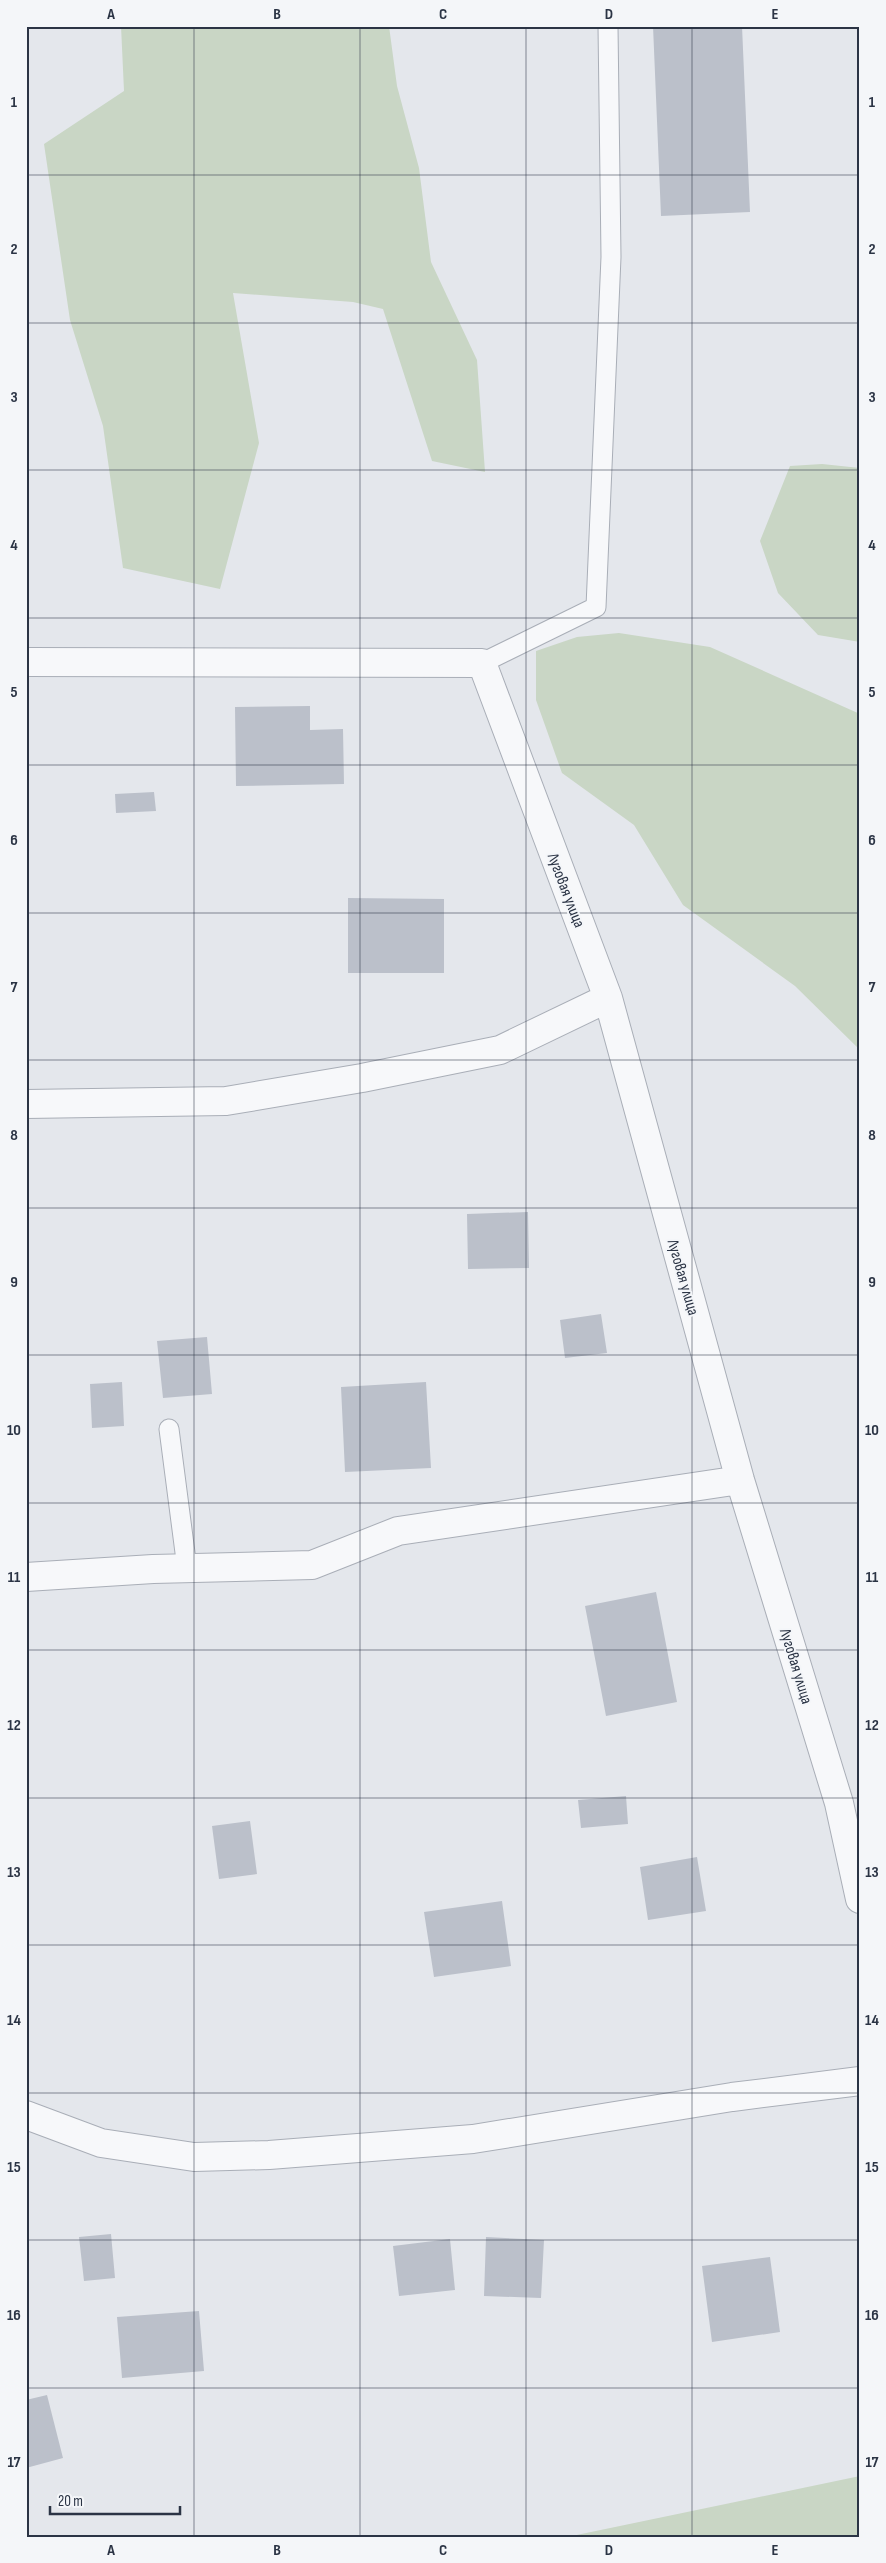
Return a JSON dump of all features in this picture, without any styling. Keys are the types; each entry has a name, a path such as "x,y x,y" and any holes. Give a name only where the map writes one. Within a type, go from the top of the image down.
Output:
{"street":[{"path":"26,662 482,663"},
{"name":"Луговая улица","path":"482,663 608,998 740,1480 839,1803 860,1899"},
{"path":"26,1104 226,1101 362,1078 500,1050 608,998"},
{"path":"26,1577 187,1568 312,1565 398,1531 740,1480"},
{"path":"26,2115 101,2143 194,2157 269,2155 473,2139 732,2097 860,2081"}],"lane":[{"path":"482,663 596,607 611,257 608,26"},
{"path":"169,1429 187,1568"}],"green space":[{"path":"121,26 389,26 397,86 419,168 431,262 477,360 485,472 432,461 383,309 353,302 233,293 259,443 220,589 123,568 103,426 70,320 44,144 124,91"},
{"path":"822,464 860,468 860,642 818,635 778,593 760,541 790,466"},
{"path":"619,633 710,647 860,714 860,1050 795,986 683,905 634,825 562,773 536,700 536,651 577,637"},
{"path":"860,2476 860,2537 567,2537"}],"building":[{"path":"653,26 742,26 750,212 661,216"},
{"path":"310,706 310,730 343,729 344,784 236,786 235,707"},
{"path":"154,792 156,811 116,813 115,794"},
{"path":"348,898 444,899 444,973 348,973"},
{"path":"528,1212 529,1268 468,1269 467,1214"},
{"path":"601,1314 607,1353 565,1358 560,1320"},
{"path":"207,1337 212,1394 163,1398 157,1341"},
{"path":"122,1382 124,1426 92,1428 90,1384"},
{"path":"426,1382 431,1468 345,1472 341,1387"},
{"path":"656,1592 677,1702 606,1716 585,1606"},
{"path":"626,1796 628,1824 581,1828 578,1800"},
{"path":"250,1821 257,1874 219,1879 212,1826"},
{"path":"697,1857 706,1911 648,1920 640,1867"},
{"path":"502,1901 511,1966 434,1977 424,1912"},
{"path":"111,2234 115,2278 84,2281 79,2237"},
{"path":"486,2237 544,2240 541,2298 484,2296"},
{"path":"450,2239 455,2290 399,2296 393,2246"},
{"path":"770,2257 780,2332 712,2342 702,2266"},
{"path":"199,2311 204,2371 122,2378 117,2317"},
{"path":"47,2395 63,2458 26,2468 26,2400"}]}
